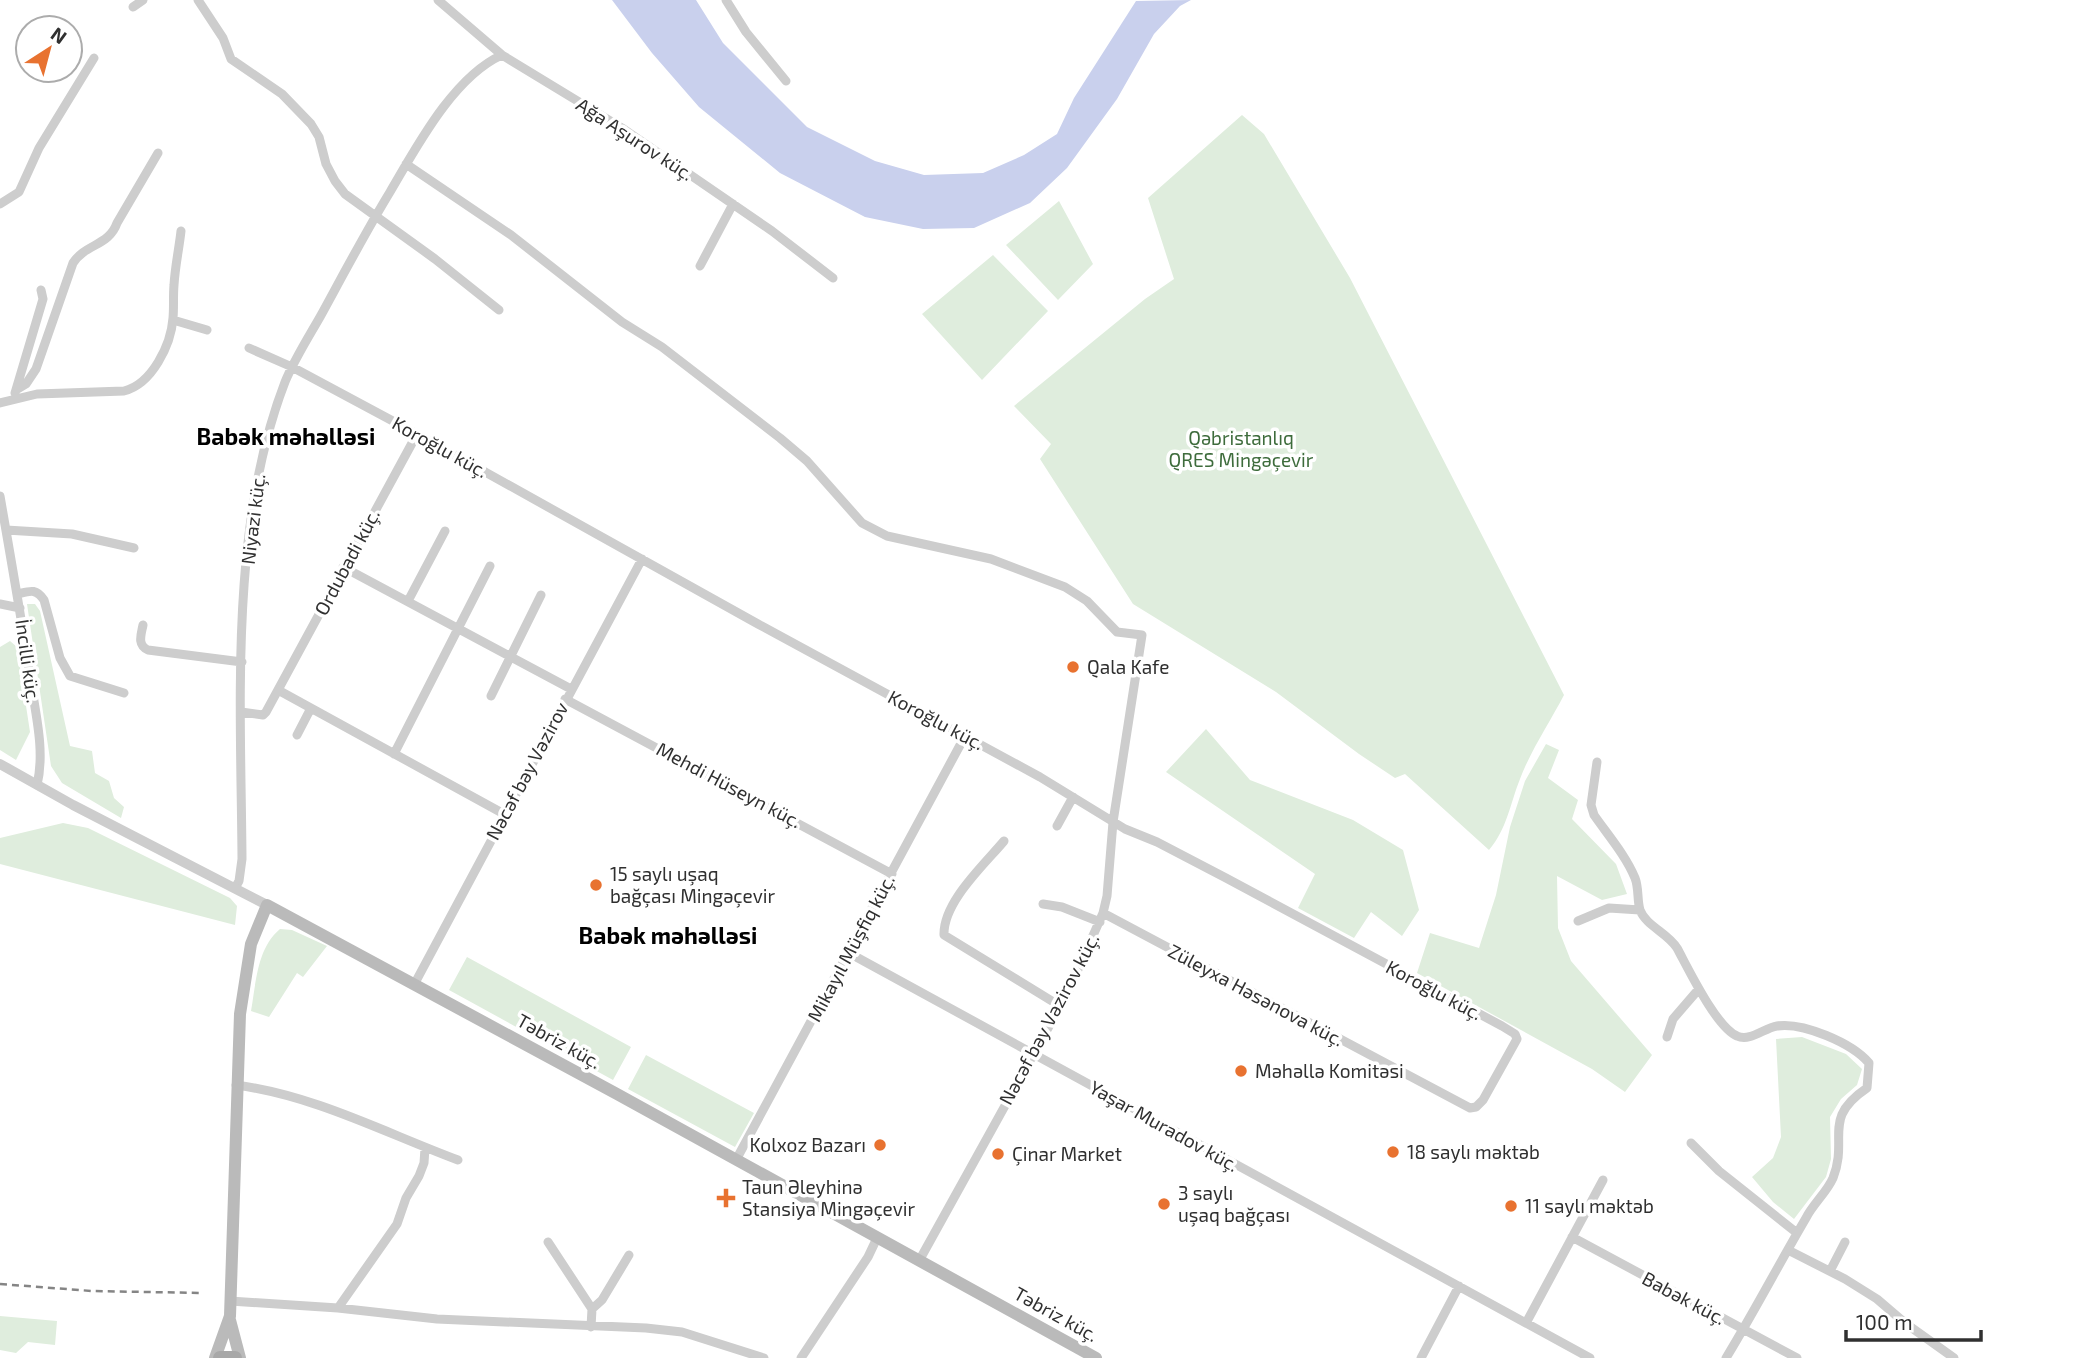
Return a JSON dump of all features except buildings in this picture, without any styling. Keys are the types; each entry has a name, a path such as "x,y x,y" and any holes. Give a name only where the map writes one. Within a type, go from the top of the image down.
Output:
{"main road":[{"name":"Təbriz küç.","path":"267,905 415,983 1096,1358"},
{"path":"230,1316 217,1358 238,1358 230,1301 240,1014 251,944 267,905"}],"street":[{"path":"133,7 143,0"},
{"path":"198,0 223,38 232,59 274,87 311,124 319,137 326,164 345,194 435,259 499,310"},
{"name":"Ağa Aşurov küç.","path":"438,0 502,55 622,128 772,231 833,278"},
{"path":"726,0 746,33 786,81"},
{"name":"Niyazi küç.","path":"235,888 239,881 242,859 241,712 247,550 254,488 278,402 292,367 406,164 454,94 486,63 502,55"},
{"path":"0,204 19,192 39,148 94,58"},
{"path":"0,403 26,384 36,369 77,256 106,241 114,233 117,223 158,153"},
{"name":"Nəcəf bəy Vəzirov küç.","path":"406,164 511,235 622,322 662,347 780,438 807,461 850,511 872,530 887,536 991,559 1065,587 1087,601 1118,632 1142,635 1113,822 1107,896 1101,918 1060,1006 919,1261"},
{"path":"701,266 733,204"},
{"path":"15,394 124,391 138,386 149,376 156,365 173,320 181,231"},
{"path":"15,394 43,299 41,290"},
{"path":"173,320 207,330"},
{"name":"Koroğlu küç.","path":"249,348 292,367 417,433 965,736 1113,822 1226,878 1515,1034 1517,1039 1483,1100"},
{"name":"Ordubadi küç.","path":"241,712 263,715 417,433"},
{"name":"İncilli küç.","path":"0,496 18,594 37,728 40,761 37,785"},
{"path":"6,530 72,534 134,548"},
{"path":"408,601 445,531"},
{"name":"Nəcəf bəy Vəzirov","path":"415,983 642,559"},
{"path":"394,754 490,566"},
{"path":"343,567 571,689"},
{"path":"18,594 34,590 44,600 60,658 69,676 124,693"},
{"path":"491,696 541,595"},
{"path":"0,604 20,608"},
{"path":"143,625 140,642 142,647 148,650 242,662"},
{"path":"278,690 505,814"},
{"name":"Mehdi Hüseyn küç.","path":"565,699 892,874"},
{"path":"297,735 311,708"},
{"name":"Mikayıl Müşfiq küç.","path":"736,1160 965,736"},
{"path":"1597,762 1591,805 1594,815 1631,869 1640,910 1645,918 1675,945 1698,990 1727,1029 1738,1037 1746,1038 1780,1026 1822,1033 1864,1056 1869,1063 1867,1088 1846,1105 1841,1115 1834,1175 1797,1233 1726,1358"},
{"name":"Təbriz küç.","path":"0,764 267,905"},
{"path":"1057,826 1073,797"},
{"path":"1004,841 957,898 947,918 944,935 1060,1006"},
{"path":"1043,904 1101,918"},
{"path":"1578,921 1609,908 1640,910"},
{"name":"Züleyxa Həsənova küç.","path":"1101,918 1470,1108 1476,1107 1483,1100"},
{"name":"Yaşar Muradov küç.","path":"849,953 1590,1358"},
{"path":"1667,1037 1673,1019 1698,990"},
{"path":"236,1085 303,1098 458,1160"},
{"path":"1691,1143 1719,1171 1797,1233"},
{"path":"338,1308 397,1224 406,1198 424,1163 425,1148"},
{"path":"1526,1323 1603,1180"},
{"name":"Babək küç.","path":"1572,1237 1797,1358"},
{"path":"801,1358 868,1257 877,1238"},
{"path":"548,1242 592,1309 591,1327"},
{"path":"1830,1271 1844,1242"},
{"path":"1788,1250 1877,1299 1954,1358"},
{"path":"592,1309 611,1288 629,1255"},
{"path":"1421,1358 1459,1286"},
{"path":"230,1301 338,1308 437,1319 646,1328 682,1332 764,1358"}],"green space":[{"name":"Qəbristanlıq QRES Mingəçevir","path":"1242,115 1264,134 1350,278 1564,695 1530,757 1504,825 1489,850 1405,774 1395,778 1276,692 1133,604 1040,459 1051,444 1014,406 1145,299 1174,279 1148,198"},
{"path":"1059,201 1093,264 1058,300 1006,245"},
{"path":"993,255 1048,311 982,380 922,314"},
{"path":"27,604 35,604 40,611 70,746 92,751 95,773 109,781 114,798 124,807 121,818 62,783 51,766"},
{"path":"10,641 17,647 30,732 16,760 0,750 0,647"},
{"path":"1206,729 1250,780 1353,820 1403,850 1419,910 1402,936 1371,912 1354,938 1298,908 1315,874 1166,772"},
{"path":"1546,744 1559,750 1548,778 1578,800 1572,819 1616,864 1627,894 1602,900 1557,876 1558,928 1571,961 1652,1055 1625,1092 1592,1069 1417,973 1430,933 1479,948 1496,895 1510,827 1525,781"},
{"path":"63,823 88,828 230,898 237,906 235,925 0,864 0,838"},
{"path":"280,929 292,930 327,946 303,977 297,973 269,1017 251,1011 262,956 272,937"},
{"path":"467,957 631,1047 613,1080 449,990"},
{"path":"1802,1037 1846,1054 1862,1069 1857,1085 1841,1099 1830,1117 1831,1159 1826,1177 1794,1219 1773,1202 1752,1177 1773,1158 1781,1137 1776,1039"},
{"path":"646,1055 754,1113 735,1147 628,1089"},
{"path":"0,1316 57,1321 55,1345 28,1342 16,1353 0,1350"}],"water":[{"path":"612,0 696,0 723,43 807,127 875,161 924,175 983,173 1024,155 1057,134 1074,98 1136,1 1191,0 1180,6 1154,34 1117,99 1067,168 1030,203 974,228 923,229 865,217 780,173 699,107 652,53"}],"railway":[{"path":"0,1284 92,1291 203,1293"}],"place":[{"name":"Qala Kafe","path":"1073,667"},
{"name":"15 saylı uşaq bağçası Mingəçevir","path":"596,885"},
{"name":"Məhəllə Komitəsi","path":"1241,1071"},
{"name":"Kolxoz Bazarı","path":"880,1145"},
{"name":"18 saylı məktəb","path":"1393,1152"},
{"name":"Çinar Market","path":"998,1154"},
{"name":"Taun Əleyhinə Stansiya Mingəçevir","path":"726,1198"},
{"name":"3 saylı uşaq bağçası","path":"1164,1204"},
{"name":"11 saylı məktəb","path":"1511,1206"}],"district":[{"name":"Babək məhəlləsi","path":"286,437"},
{"name":"Babək məhəlləsi","path":"668,936"}]}
